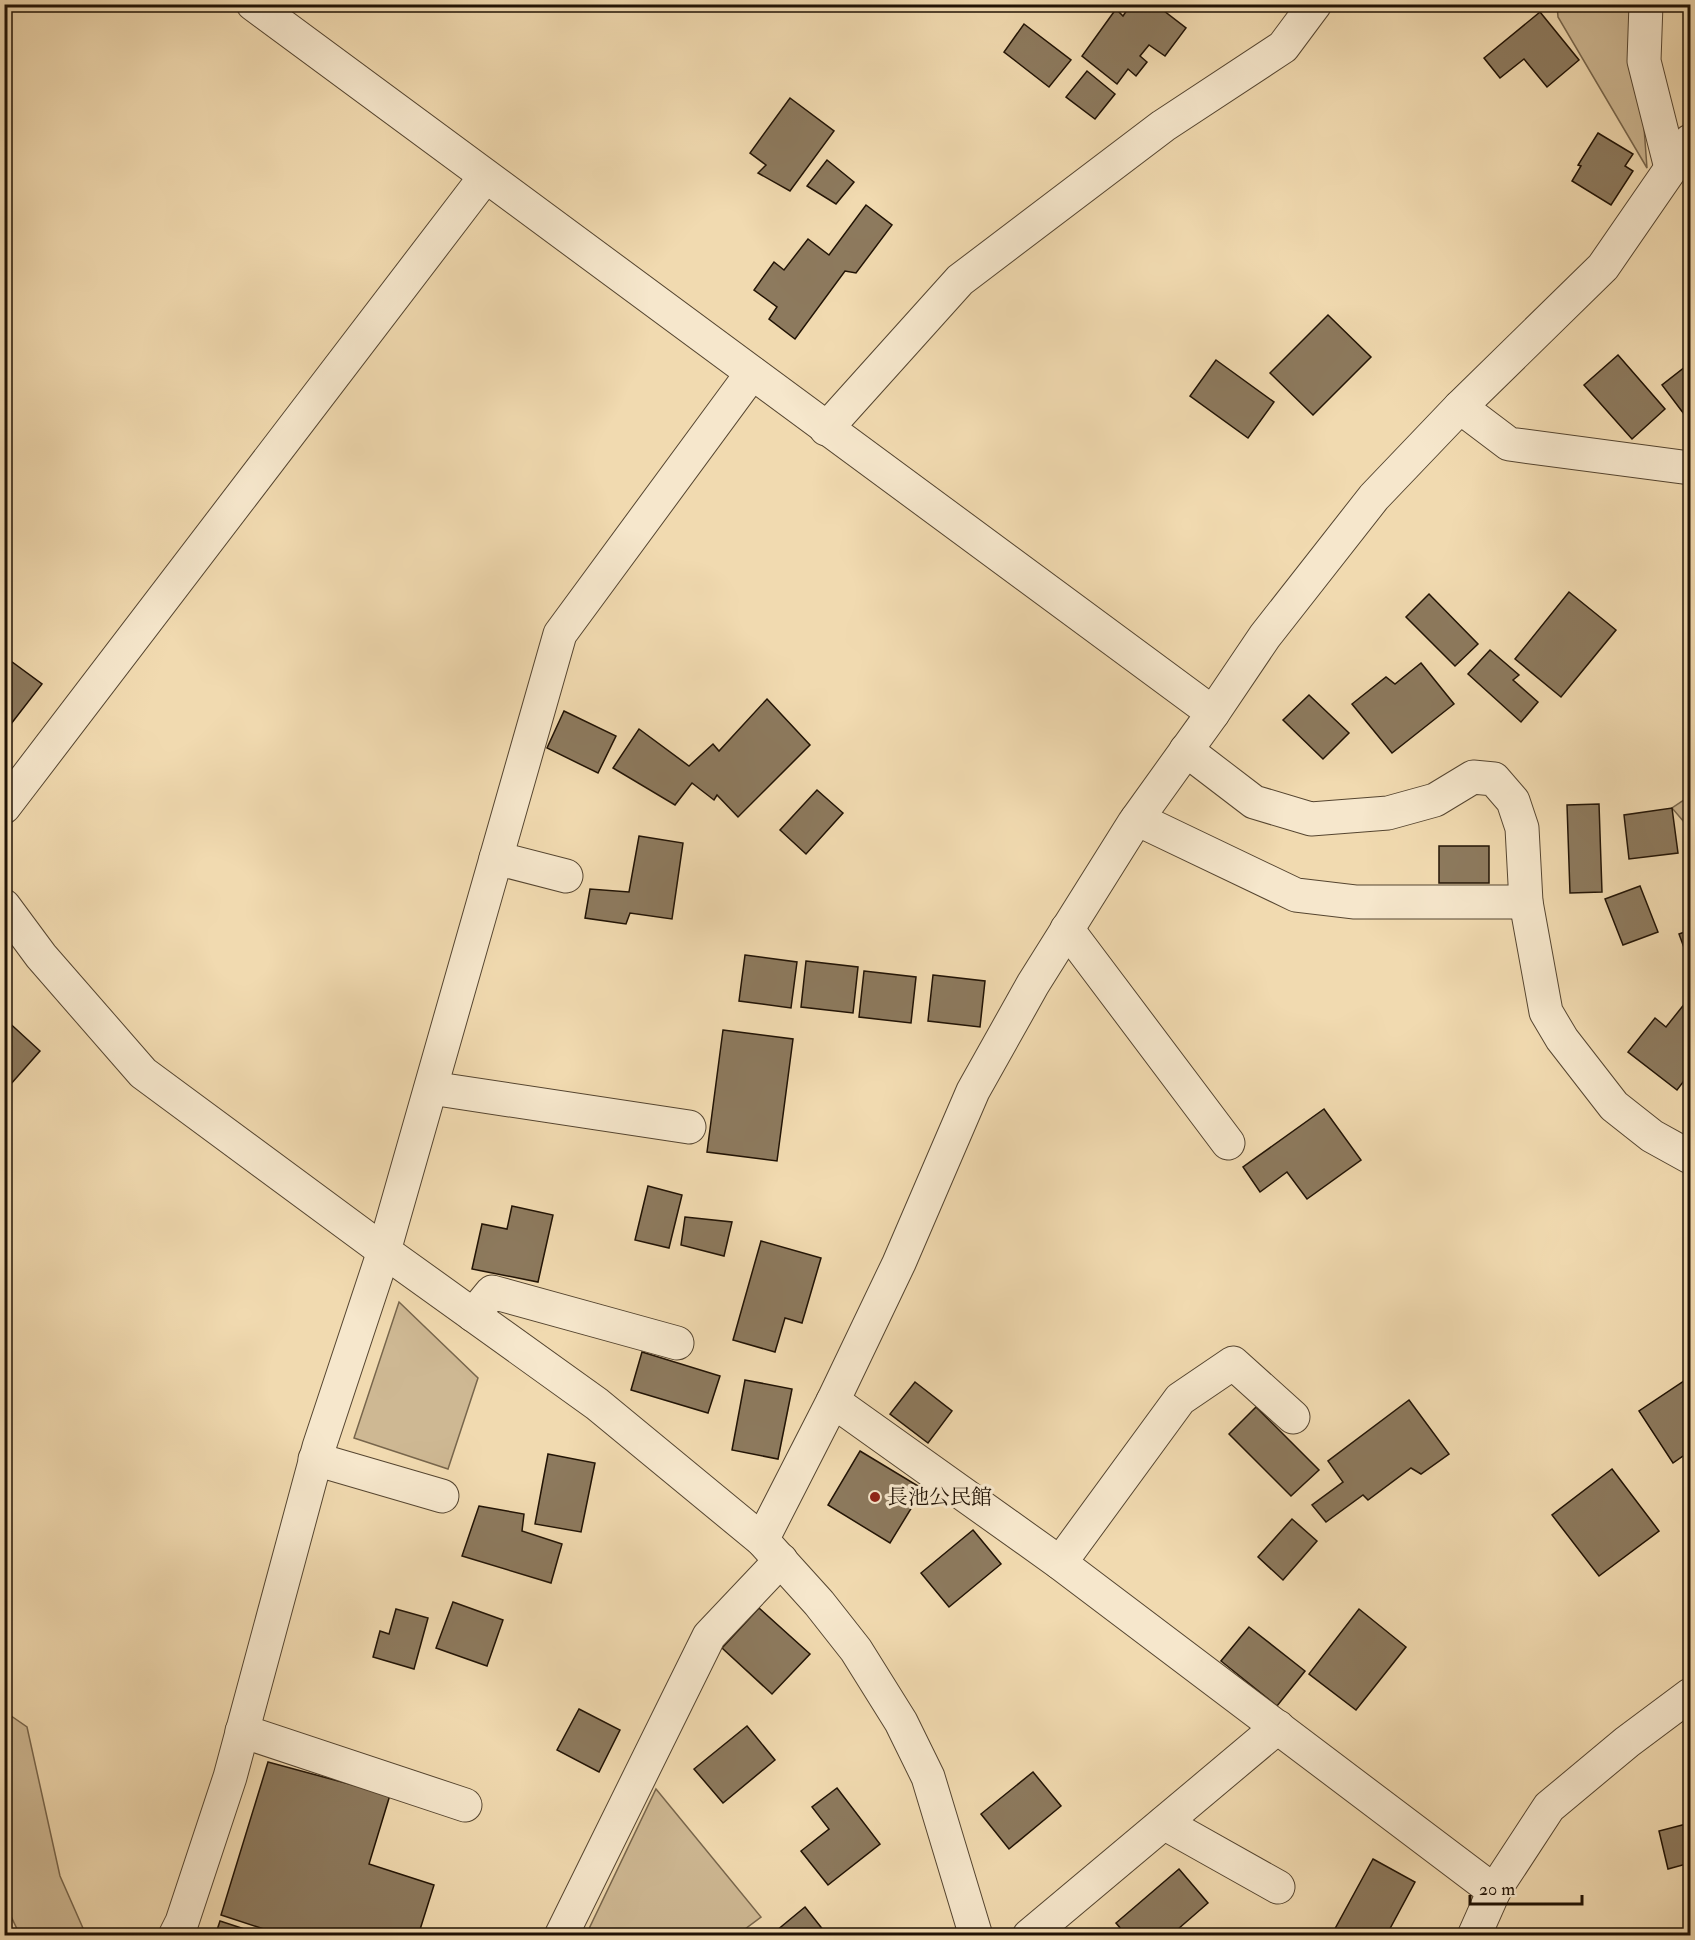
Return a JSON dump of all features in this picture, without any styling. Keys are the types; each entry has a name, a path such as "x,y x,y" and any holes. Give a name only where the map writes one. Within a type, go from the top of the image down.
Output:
{"street":[{"path":"253,4 1212,713"},
{"path":"826,429 960,280 1162,126 1283,48 1315,4"},
{"path":"1646,4 1644,61 1671,168"},
{"path":"561,1935 709,1636 772,1550 833,1401 899,1263 973,1091 1033,984 1067,929 1137,819 1265,636 1374,497 1460,407 1603,267 1690,141"},
{"path":"4,807 485,177"},
{"path":"175,1935 182,1922 230,1777 315,1459 384,1251 560,634 752,373"},
{"path":"1460,407 1509,444 1690,468"},
{"path":"1186,750 1254,802 1311,819 1388,813 1435,800 1473,777 1494,780 1513,801 1522,828 1526,903 1546,1012 1562,1039 1614,1106 1652,1136 1690,1157"},
{"path":"1137,819 1296,895 1355,902 1526,903"},
{"path":"496,858 566,876"},
{"path":"4,906 41,956 143,1073 384,1251 597,1404 772,1550 819,1603 856,1650 901,1722 928,1777 976,1935"},
{"path":"1067,929 1228,1143"},
{"path":"431,1088 689,1127"},
{"path":"473,1315 492,1292 677,1343"},
{"path":"1060,1563 1180,1399 1233,1363 1293,1417"},
{"path":"833,1401 1060,1563 1494,1891"},
{"path":"315,1459 442,1496"},
{"path":"1474,1935 1494,1891 1549,1807 1627,1742 1690,1695"},
{"path":"1029,1935 1278,1727"},
{"path":"242,1731 465,1805"},
{"path":"1164,1823 1278,1887"}],"shaded area":[{"path":"1557,5 1635,5 1647,168 1558,17"},
{"path":"1690,796 1690,829 1672,808"},
{"path":"399,1302 478,1378 448,1469 354,1438"},
{"path":"4,1711 27,1727 60,1876 86,1935 20,1935 5,1904"},
{"path":"656,1789 761,1917 737,1935 586,1935"}],"building":[{"path":"1131,4 1155,4 1186,28 1165,56 1149,45 1140,56 1147,62 1136,76 1128,69 1117,84 1082,56 1116,9 1123,16"},
{"path":"1540,12 1579,60 1547,87 1524,59 1500,78 1484,58"},
{"path":"1024,24 1071,60 1049,87 1004,52"},
{"path":"1087,71 1115,94 1095,119 1066,97"},
{"path":"790,98 834,131 790,191 758,173 766,165 750,153"},
{"path":"1598,133 1633,154 1625,166 1633,171 1611,205 1572,181 1581,166 1578,165"},
{"path":"827,160 854,182 836,204 807,186"},
{"path":"866,205 892,225 856,273 845,271 795,339 769,319 777,307 754,290 774,262 784,270 808,239 829,255"},
{"path":"1328,315 1371,357 1313,415 1270,373"},
{"path":"1618,355 1665,409 1632,439 1584,385"},
{"path":"1216,360 1274,402 1248,438 1190,396"},
{"path":"1690,363 1690,422 1662,385"},
{"path":"1569,592 1616,630 1561,697 1515,659"},
{"path":"1429,594 1478,644 1455,666 1406,617"},
{"path":"1490,650 1519,675 1513,680 1538,702 1521,722 1468,674"},
{"path":"4,656 42,684 4,733"},
{"path":"1421,663 1454,704 1392,753 1352,704 1386,677 1395,684"},
{"path":"1309,695 1349,733 1323,759 1283,720"},
{"path":"767,699 810,745 738,817 717,795 714,800 692,783 675,805 613,768 639,729 689,766 713,744 719,751"},
{"path":"564,711 616,736 598,773 547,748"},
{"path":"817,790 843,813 806,854 780,830"},
{"path":"1599,804 1602,892 1570,893 1567,805"},
{"path":"1672,808 1678,853 1629,859 1624,815"},
{"path":"639,836 683,843 672,919 630,913 626,924 585,918 590,889 629,892"},
{"path":"1439,846 1489,846 1489,883 1439,883"},
{"path":"1640,886 1658,932 1623,945 1605,899"},
{"path":"1690,930 1690,964 1679,934"},
{"path":"745,955 797,962 791,1008 739,1001"},
{"path":"806,961 858,967 853,1013 801,1007"},
{"path":"864,971 916,977 911,1023 859,1017"},
{"path":"933,975 985,981 980,1027 928,1021"},
{"path":"1690,997 1690,1073 1677,1090 1628,1052 1655,1018 1666,1027"},
{"path":"4,1018 40,1051 10,1085 4,1081"},
{"path":"723,1030 793,1039 777,1161 707,1152"},
{"path":"1324,1109 1361,1160 1307,1199 1287,1172 1260,1192 1243,1167"},
{"path":"648,1186 682,1195 669,1248 635,1240"},
{"path":"512,1206 553,1215 538,1282 472,1269 482,1224 507,1229"},
{"path":"685,1217 732,1222 724,1256 681,1245"},
{"path":"761,1241 821,1258 802,1323 785,1318 775,1352 733,1340"},
{"path":"642,1352 720,1376 708,1413 631,1390"},
{"path":"1690,1377 1690,1451 1673,1463 1639,1411"},
{"path":"745,1380 792,1389 778,1459 732,1450"},
{"path":"915,1382 952,1411 928,1443 890,1414"},
{"path":"1409,1400 1449,1454 1421,1474 1411,1468 1368,1500 1363,1495 1326,1522 1312,1505 1343,1482 1328,1461"},
{"path":"1256,1407 1319,1470 1291,1496 1229,1434"},
{"name":"長池公民館","path":"860,1451 923,1489 890,1543 828,1505"},
{"path":"548,1454 595,1463 581,1532 535,1524"},
{"path":"1612,1469 1659,1531 1599,1576 1552,1515"},
{"path":"479,1506 524,1514 522,1531 562,1544 551,1583 462,1556"},
{"path":"1292,1519 1317,1541 1283,1580 1258,1557"},
{"path":"973,1530 1001,1564 949,1607 921,1573"},
{"path":"453,1602 503,1620 487,1666 436,1648"},
{"path":"759,1608 810,1654 772,1694 722,1648"},
{"path":"396,1609 428,1618 414,1669 373,1657 380,1631 389,1634"},
{"path":"1359,1609 1406,1647 1356,1710 1309,1674"},
{"path":"1249,1627 1305,1671 1277,1706 1221,1661"},
{"path":"579,1709 620,1730 599,1772 557,1750"},
{"path":"747,1726 775,1760 723,1803 694,1769"},
{"path":"268,1762 390,1795 369,1864 434,1885 418,1936 285,1936 221,1915"},
{"path":"1033,1772 1061,1806 1009,1849 981,1814"},
{"path":"837,1788 880,1844 828,1885 801,1851 829,1829 812,1807"},
{"path":"1690,1823 1690,1863 1668,1869 1659,1831"},
{"path":"1373,1859 1415,1882 1386,1936 1331,1936"},
{"path":"1179,1869 1208,1903 1170,1936 1127,1936 1116,1923"},
{"path":"805,1907 828,1936 770,1936"},
{"path":"220,1921 266,1936 215,1936"}],"place":[{"name":"長池公民館","path":"875,1497"}]}
